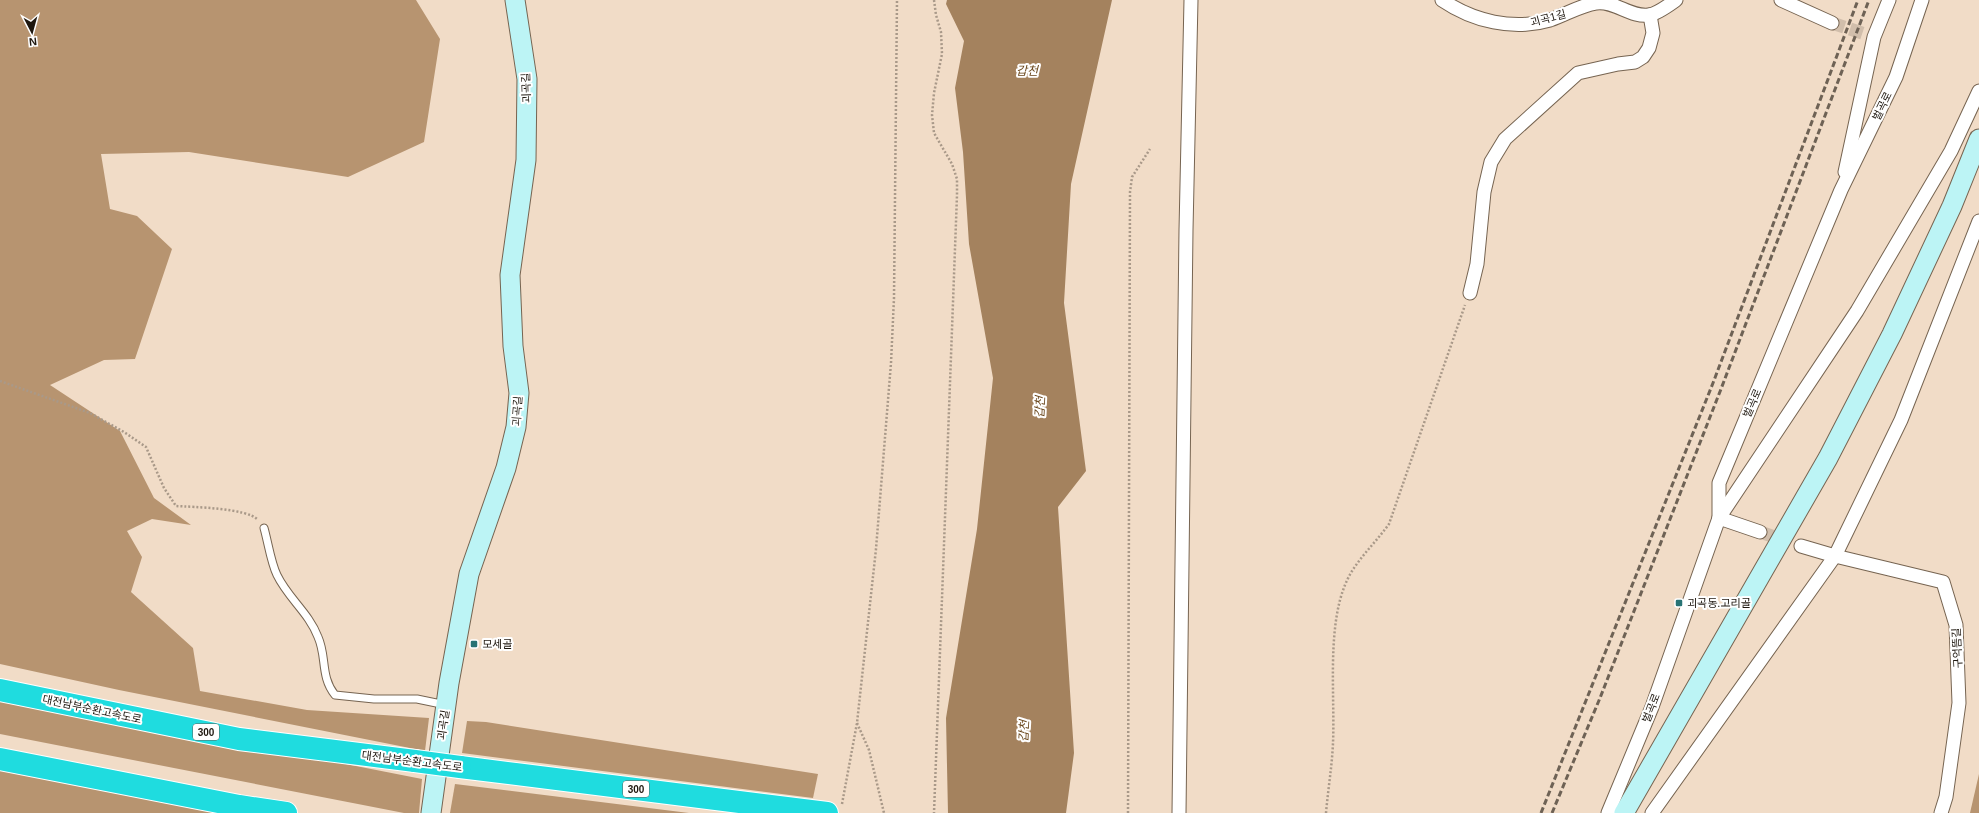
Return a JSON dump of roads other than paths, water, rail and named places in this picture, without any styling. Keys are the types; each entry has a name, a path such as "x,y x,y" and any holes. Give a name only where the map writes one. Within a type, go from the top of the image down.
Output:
{"highway":[{"name":"대전남부순환고속도로","path":"0,690 239,739 460,767 826,810"},
{"path":"0,759 239,806 286,813"}],"street":[{"name":"괴곡길","path":"432,813 446,705 469,574 506,468 516,427 519,393 514,346 510,275 526,160 527,78 515,0"},
{"path":"1179,813 1186,222 1192,0"},
{"name":"괴곡1길","path":"1442,0 1474,17 1501,24 1526,24 1548,20 1597,2 1639,14 1650,15"},
{"path":"1470,293 1477,264 1484,192 1491,162 1505,139 1578,73 1618,64 1635,62 1643,57 1649,48 1653,33 1650,15 1676,0"},
{"path":"1781,0 1832,23"},
{"path":"1842,190 1870,36 1889,0"},
{"name":"벌곡로","path":"1608,813 1652,707 1719,518 1719,483 1842,190 1896,77 1922,0"},
{"path":"1760,532 1719,518 1857,311 1951,151 1979,91"},
{"path":"1624,813 1831,452 1892,334 1952,206 1979,139"},
{"path":"1652,813 1835,556 1901,420 1979,221"},
{"name":"구억뜸길","path":"1801,546 1835,556 1943,582 1956,624 1959,703 1946,797 1941,813"}],"lane":[{"path":"264,528 276,574 285,589 311,622 319,638 325,675 329,687 335,695 374,699 417,699 446,705"}],"water":[{"name":"갑천","path":"947,0 1112,0 1071,184 1064,303 1086,471 1058,507 1074,753 1066,813 948,813 946,718 977,529 993,378 969,244 963,152 955,88 964,41 946,4"}],"tunnel":[{"path":"1832,23 1865,34"},
{"path":"1760,532 1801,546"}],"railway":[{"path":"1541,813 1713,383 1858,0"},
{"path":"1552,813 1600,698 1721,389 1869,0"}],"place":[{"name":"괴곡동.고리골","path":"1679,603"},
{"name":"모세골","path":"474,644"}]}
